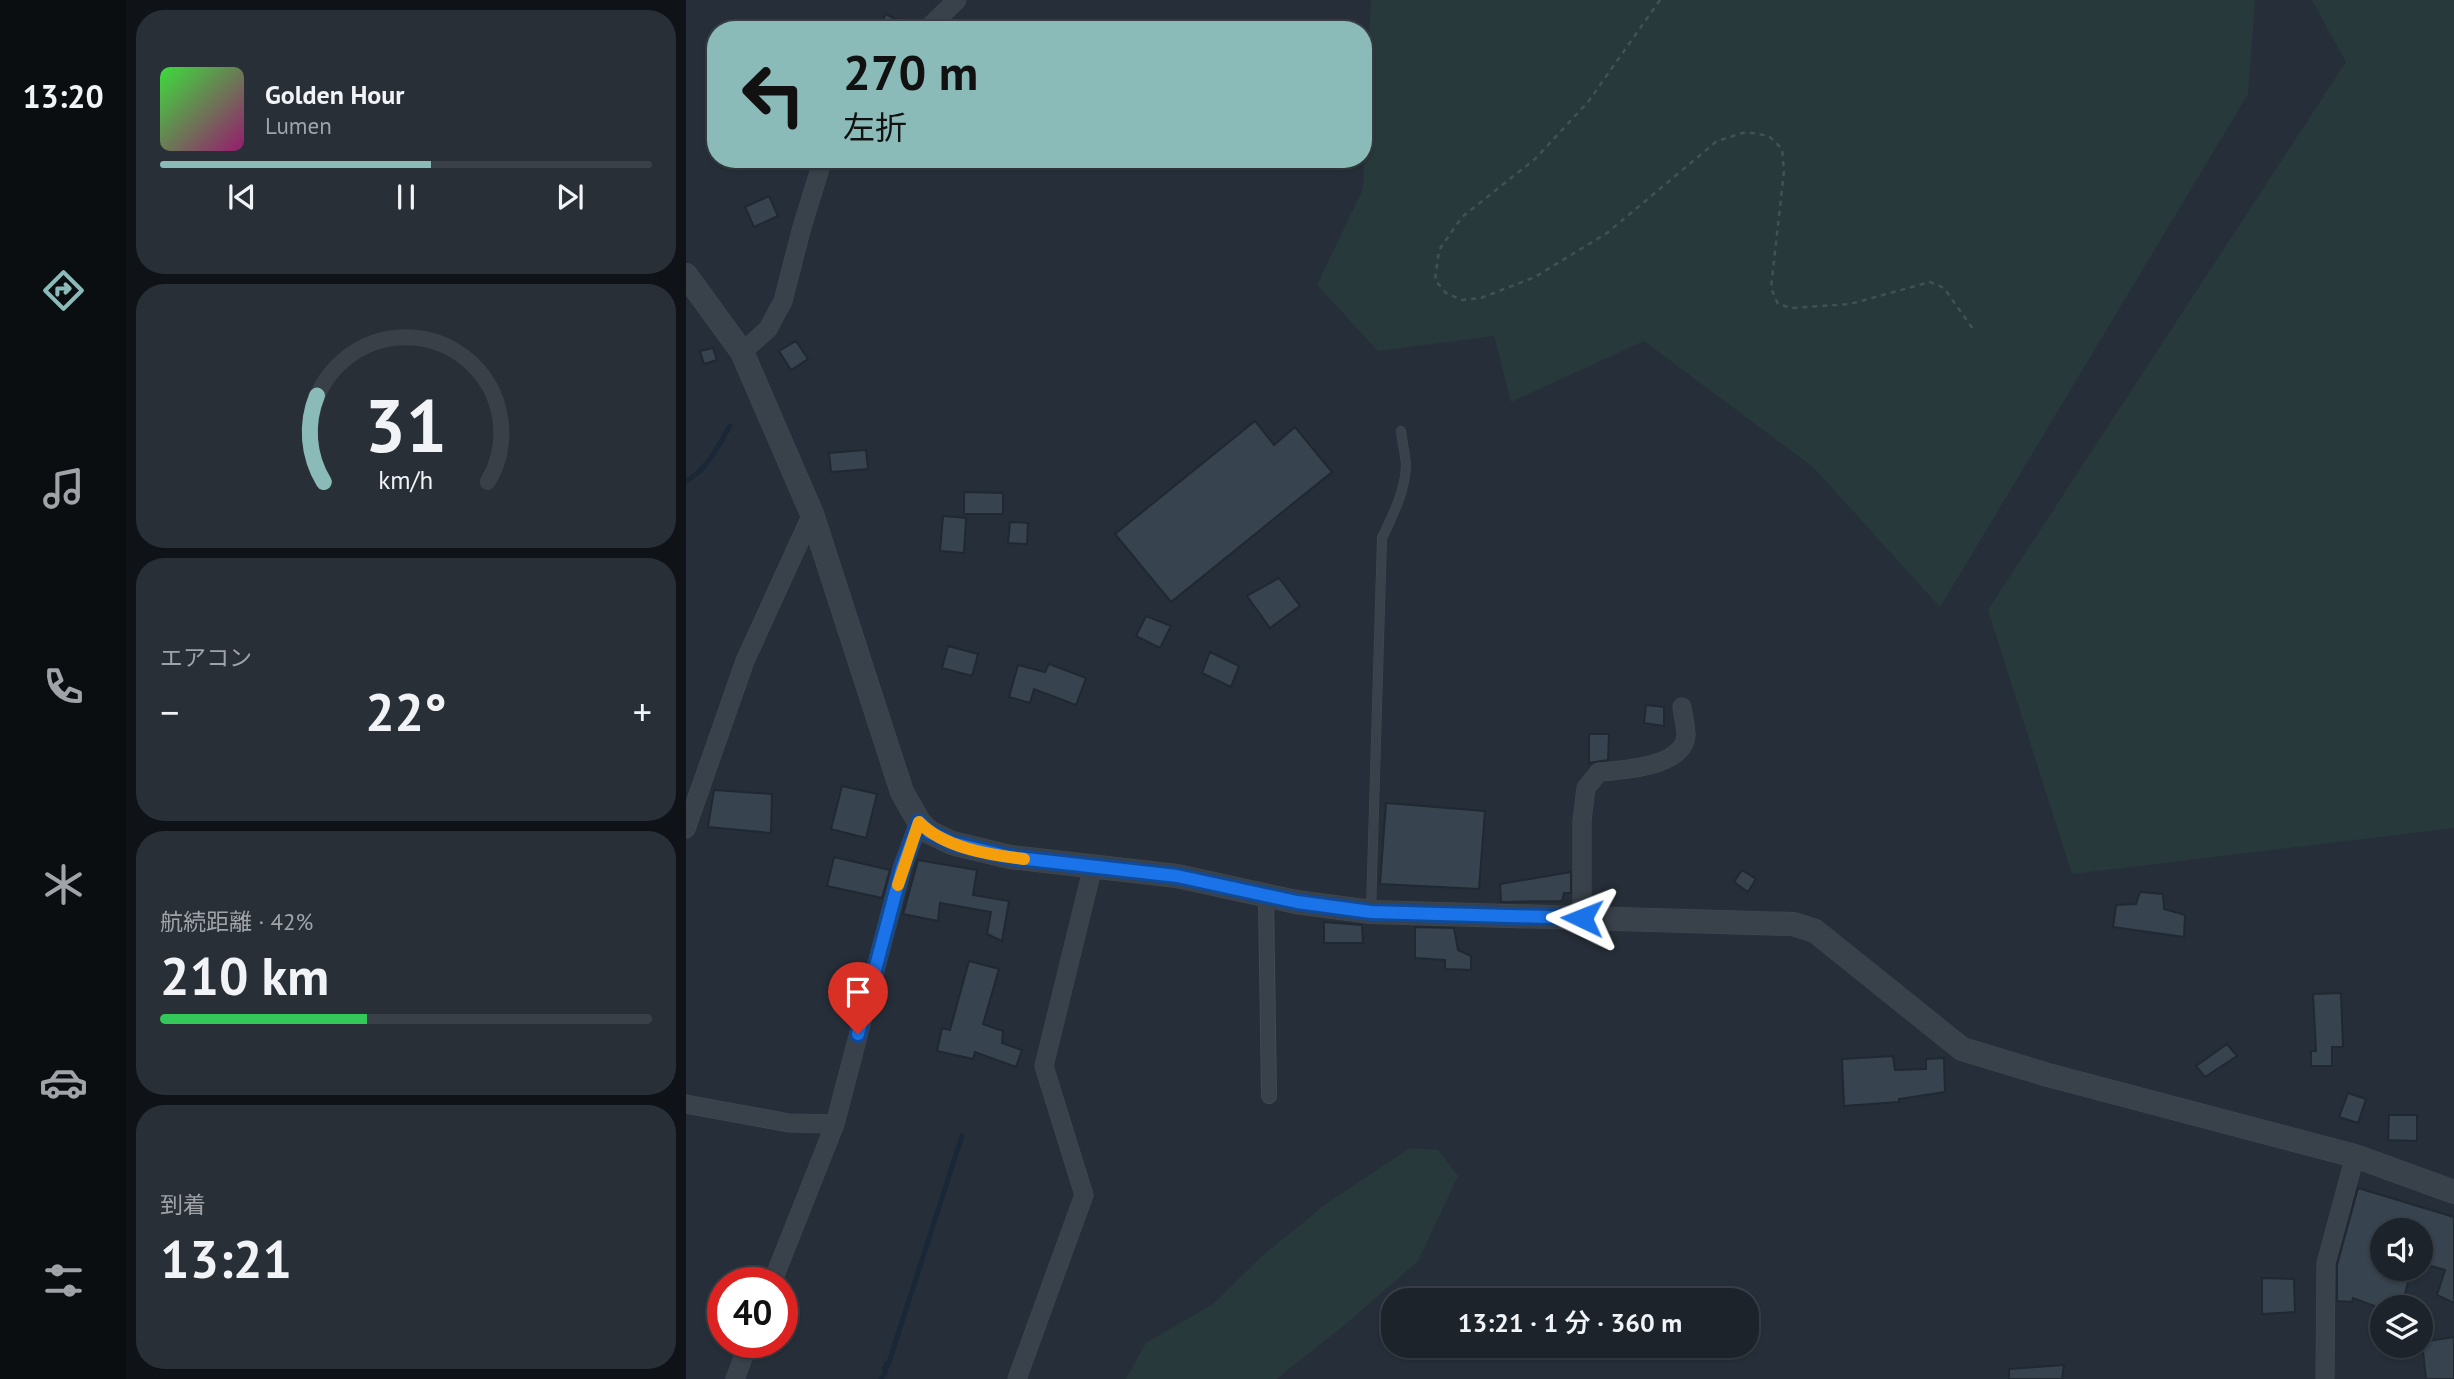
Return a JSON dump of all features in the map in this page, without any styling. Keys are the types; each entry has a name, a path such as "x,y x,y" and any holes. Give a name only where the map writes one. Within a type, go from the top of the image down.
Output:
{"street":[{"path":"935,21 957,0"},
{"path":"743,352 768,329 783,302 820,168"},
{"path":"686,275 743,352 812,514 902,792 919,822 929,832 952,843 1010,857 1177,876 1266,896 1371,912 1793,924 1815,931 1962,1049 2048,1075 2355,1156 2454,1192"},
{"path":"686,829 745,661 812,514"},
{"path":"1582,918 1582,821 1586,788 1600,772 1642,768 1677,754 1686,737 1682,707"},
{"path":"778,1267 835,1124 902,868 919,822"},
{"path":"1017,1379 1084,1195 1044,1066 1093,866"},
{"path":"1266,896 1269,1096"},
{"path":"686,1104 789,1123 835,1124"},
{"path":"2325,1379 2326,1263 2355,1156"},
{"path":"735,1379 743,1358"}],"lane":[{"path":"1371,912 1382,538 1395,512 1404,478 1406,466 1401,430"}],"path":[{"path":"1660,0 1588,102 1535,159 1462,217 1439,250 1435,280 1446,293 1462,300 1481,298 1535,277 1606,233 1717,141 1746,132 1769,136 1782,149 1784,172 1771,288 1778,304 1792,308 1850,304 1930,282 1944,288 1973,329"}],"shaded area":[{"path":"1371,0 2255,0 2248,94 1940,607 1813,467 1644,341 1511,402 1494,336 1378,351 1317,285 1363,189 1364,168 1372,168"},
{"path":"2312,0 2454,0 2454,828 2072,874 1988,610 2346,62"},
{"path":"1410,1148 1438,1150 1458,1176 1418,1261 1387,1288 1381,1288 1381,1293 1342,1327 1276,1379 1126,1379 1146,1343 1213,1304 1261,1257 1326,1204"}],"building":[{"path":"886,14 899,21 882,21"},
{"path":"769,196 778,216 754,227 745,207"},
{"path":"796,341 808,359 791,370 779,351"},
{"path":"713,348 717,360 704,364 700,351"},
{"path":"1255,421 1274,445 1295,427 1332,472 1171,602 1115,534"},
{"path":"866,450 868,469 831,472 829,453"},
{"path":"964,492 1003,493 1003,514 964,514"},
{"path":"943,516 966,518 964,553 940,551"},
{"path":"1010,522 1028,523 1027,544 1008,543"},
{"path":"1279,578 1300,606 1270,628 1247,596"},
{"path":"1146,616 1171,626 1160,648 1136,636"},
{"path":"948,646 978,654 972,676 942,668"},
{"path":"1210,652 1239,666 1231,687 1202,673"},
{"path":"1049,664 1086,678 1076,705 1034,689 1030,703 1009,697 1018,665 1045,672"},
{"path":"1646,705 1664,707 1664,726 1644,723"},
{"path":"1589,734 1609,734 1608,760 1589,763"},
{"path":"842,786 877,794 866,838 831,829"},
{"path":"714,790 772,794 771,833 708,827"},
{"path":"1386,803 1485,811 1479,889 1380,884"},
{"path":"834,857 890,870 882,898 827,886"},
{"path":"918,860 977,870 973,895 1009,901 1002,941 987,934 991,912 940,903 938,921 903,914"},
{"path":"1742,870 1756,879 1748,892 1734,882"},
{"path":"1571,872 1571,893 1564,893 1562,901 1501,902 1500,884"},
{"path":"2140,892 2163,894 2164,909 2185,915 2184,937 2113,927 2116,905 2136,904"},
{"path":"1324,922 1362,925 1363,943 1324,943"},
{"path":"1415,927 1454,928 1458,950 1471,956 1471,970 1445,969 1445,960 1415,958"},
{"path":"969,961 999,969 983,1024 1003,1031 1002,1043 1022,1050 1016,1067 975,1052 973,1059 937,1051 942,1028 950,1030"},
{"path":"2341,993 2343,1047 2332,1047 2332,1066 2311,1066 2311,1051 2316,1051 2313,994"},
{"path":"2227,1044 2237,1056 2205,1077 2196,1066"},
{"path":"1893,1056 1895,1070 1926,1069 1926,1059 1944,1058 1945,1092 1899,1099 1899,1102 1844,1106 1842,1059"},
{"path":"2348,1093 2366,1099 2358,1123 2339,1117"},
{"path":"2389,1115 2417,1115 2417,1141 2388,1140"},
{"path":"2358,1188 2454,1217 2454,1303 2437,1295 2445,1270 2433,1267 2433,1218 2370,1218 2370,1281 2408,1281 2405,1295 2370,1295 2370,1304 2353,1298 2352,1302 2337,1301 2337,1265"},
{"path":"2262,1278 2294,1279 2295,1312 2262,1314"},
{"path":"2454,1337 2454,1379 2426,1379 2424,1358 2433,1358 2433,1340"},
{"path":"2064,1365 2062,1379 2009,1379 2009,1369"}],"waterway":[{"path":"686,481 706,464 730,426"},
{"path":"881,1379 886,1372 884,1368 889,1362 962,1136"}],"slow traffic":[{"path":"898,885 919,822 929,832 952,843 1024,859"}],"route":[{"path":"858,1034 902,868 919,822 929,832 952,843 1010,857 1177,876 1297,902 1371,912 1582,918"}]}
